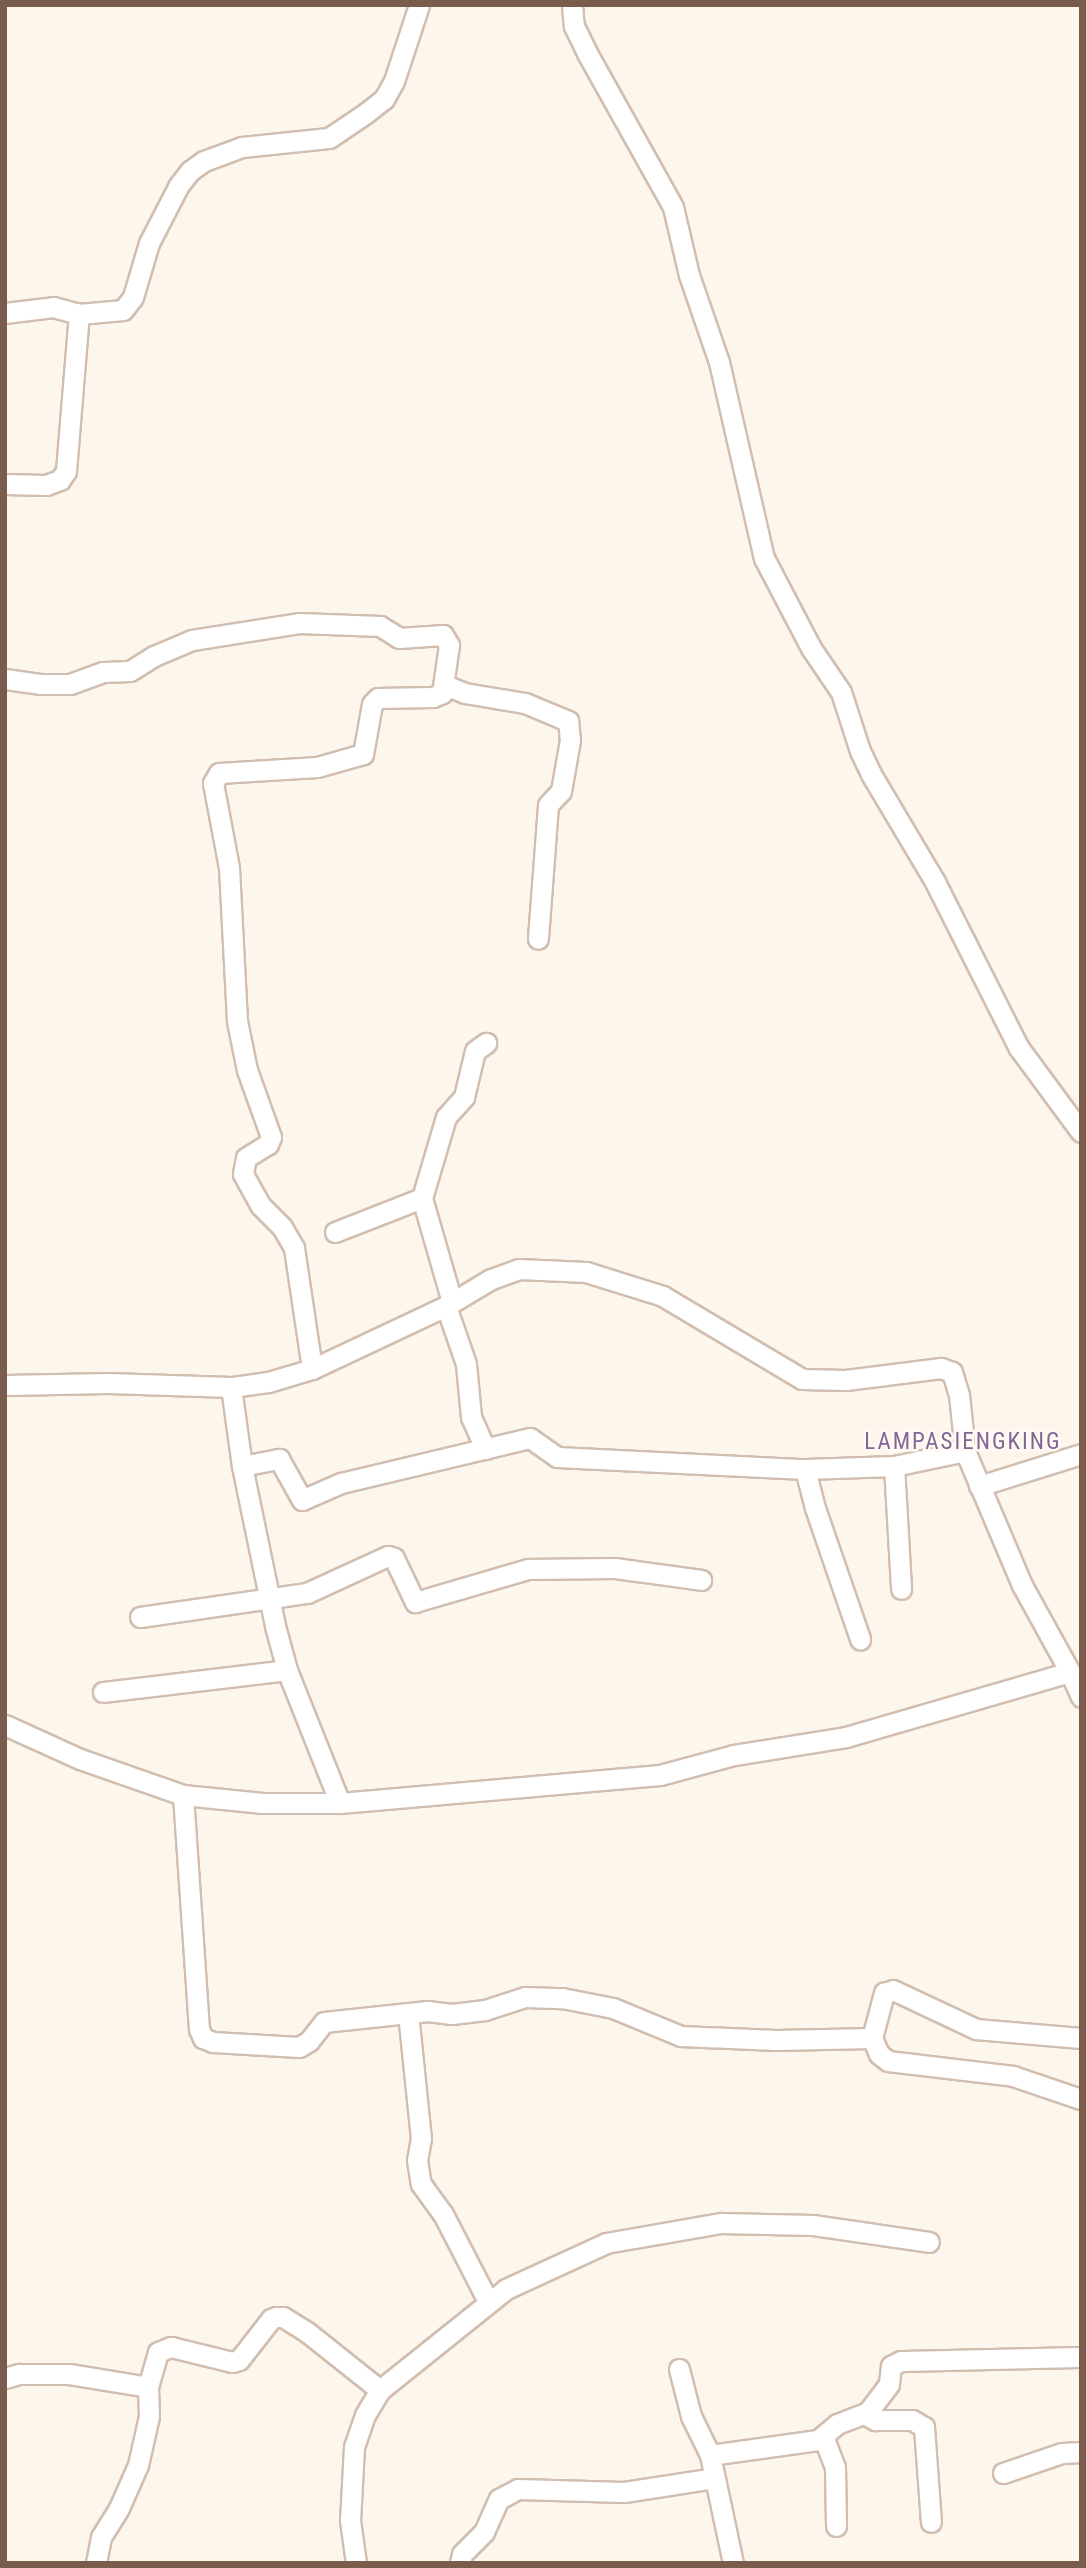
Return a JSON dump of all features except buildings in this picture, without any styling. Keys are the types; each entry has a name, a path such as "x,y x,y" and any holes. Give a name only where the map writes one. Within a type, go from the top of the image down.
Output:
{"street":[{"path":"5,313 53,307 79,314 118,312 127,307 133,297 149,243 179,185 204,161 242,147 329,138 384,99 400,64 419,5"},
{"path":"572,5 575,26 587,53 673,208 689,275 719,362 764,558 811,648 842,692 860,751 871,774 934,882 1019,1048 1081,1132"},
{"path":"5,484 46,485 60,480 66,471 79,314"},
{"path":"5,678 40,684 70,684 103,672 130,671 154,656 192,640 299,623 380,626 399,638 443,635 449,645 442,693 433,697 378,698 372,704 363,754 358,757 317,767 219,774 213,783 229,868 237,1021 247,1070 271,1137 268,1144 246,1158 243,1174 260,1205 282,1227 293,1248 312,1369"},
{"path":"445,685 465,693 525,703 568,721 570,740 561,791 548,805 538,939"},
{"path":"485,1449 471,1417 466,1364 422,1198 446,1117 464,1097 475,1051 486,1043"},
{"path":"335,1232 422,1198"},
{"path":"5,1385 109,1383 231,1387 268,1382 312,1369 449,1304 491,1279 519,1269 586,1272 663,1296 802,1379 846,1380 891,1372 947,1368 957,1383 965,1451 979,1486 1022,1585 1081,1697"},
{"path":"231,1387 242,1466 287,1670 340,1804"},
{"path":"242,1466 279,1459 302,1500 341,1483 530,1438 557,1457 805,1469 894,1466 965,1451"},
{"path":"979,1486 1081,1454"},
{"path":"894,1466 901,1589"},
{"path":"805,1469 814,1508 860,1640"},
{"path":"140,1617 307,1593 388,1556 394,1558 411,1599 422,1602 528,1569 615,1568 701,1580"},
{"path":"103,1692 287,1670"},
{"path":"5,1725 80,1759 183,1795 264,1803 340,1804 660,1775 734,1755 846,1737 1070,1672"},
{"path":"183,1795 199,2029 203,2038 213,2042 299,2046 309,2041 324,2022 408,2013 452,2014 485,2010 525,1997 562,1998 613,2008 681,2036 776,2040 872,2038"},
{"path":"1081,2038 976,2029 893,1990 884,1993 872,2038 879,2053 888,2061 1013,2077 1081,2099"},
{"path":"408,2013 421,2138 417,2160 421,2184 443,2214 488,2301"},
{"path":"356,2563 350,2520 354,2448 365,2415 380,2390 488,2301 555,2264 606,2243 721,2223 813,2225 929,2242"},
{"path":"96,2563 101,2537 119,2508 138,2465 149,2416 148,2388 158,2352 171,2347 232,2362 239,2360 276,2316 307,2332 380,2390"},
{"path":"710,2455 804,2442 823,2436 837,2424 864,2414 886,2390 891,2366 901,2361 1081,2357"},
{"path":"680,2369 691,2416 710,2455 733,2563"},
{"path":"5,2378 19,2375 69,2374 148,2388"},
{"path":"864,2414 875,2420 912,2420 923,2427 931,2522"},
{"path":"823,2436 835,2467 836,2526"},
{"path":"1003,2473 1062,2453 1081,2452"},
{"path":"460,2563 462,2554 484,2532 499,2499 518,2489 624,2492 714,2478"}],"district":[{"name":"LAMPASIENGKING","path":"963,1442"}]}
